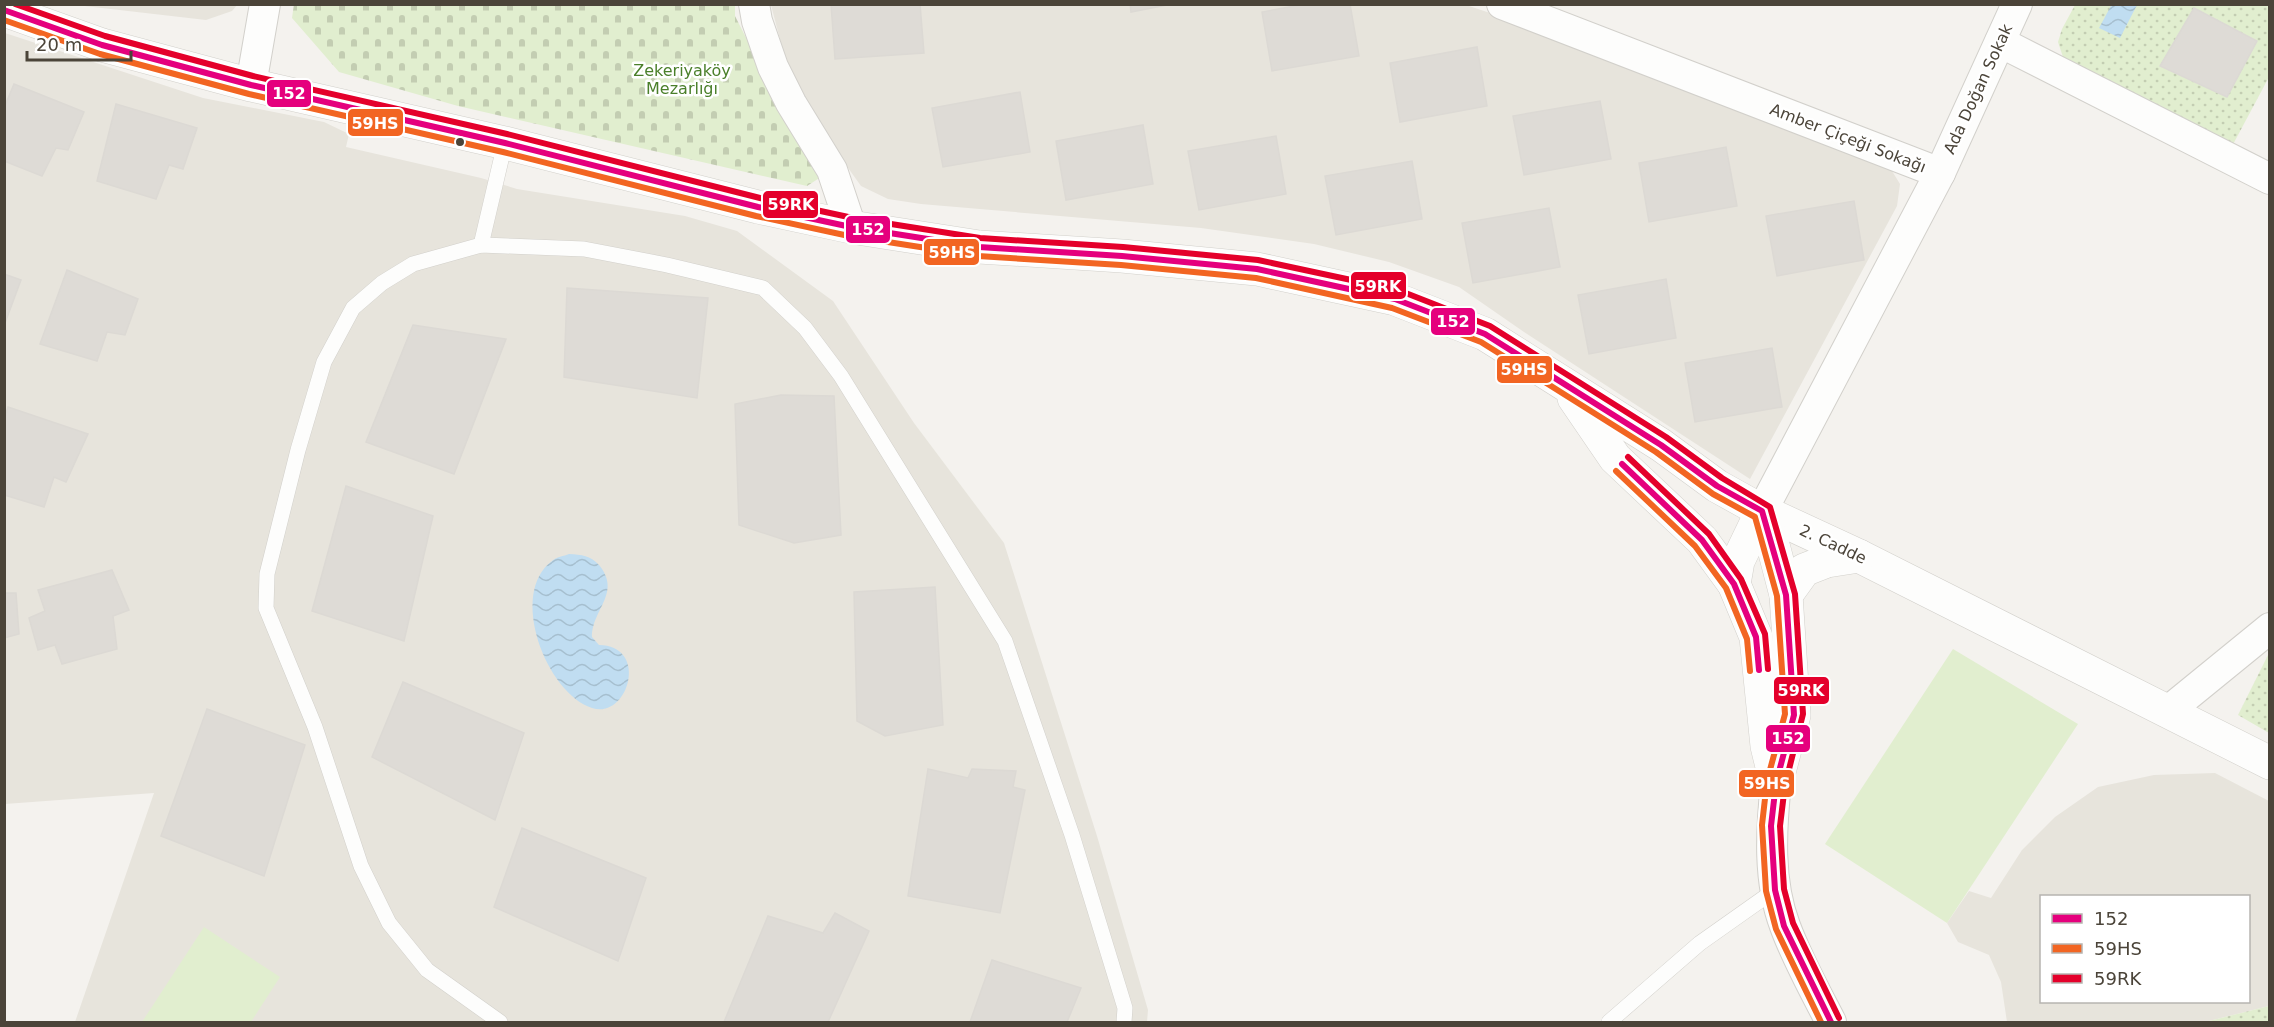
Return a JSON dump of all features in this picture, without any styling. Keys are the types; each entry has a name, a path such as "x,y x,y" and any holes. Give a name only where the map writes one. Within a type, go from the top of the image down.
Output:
{"street":[{"path":"251,85 265,4"},
{"path":"754,4 757,21 773,67 791,103 832,170 851,227"},
{"name":"Amber Çiçeği Sokağı","path":"1502,4 1940,173 1762,511"},
{"name":"Ada Doğan Sokak","path":"1940,173 2017,4"},
{"name":"2. Cadde","path":"4,10 102,45 251,85 505,143 758,207 851,227 979,247 1122,256 1257,269 1395,299 1485,334 1661,445 1717,486 1762,511 1859,556 2270,763"},
{"path":"2000,42 2270,179"},
{"path":"1566,386 1615,458 1702,540 1734,584 1756,637 1767,746 1776,783"},
{"path":"1734,584 1738,561 1762,511"},
{"path":"1762,511 1786,595 1794,715 1776,783 1771,826 1775,890 1785,926 1831,1023"},
{"path":"1786,595 1804,570 1827,561 1859,556"},
{"path":"2167,712 2270,628"}],"lane":[{"path":"480,245 505,143"},
{"path":"500,1023 427,970 389,923 361,866 315,727 266,608 267,574 298,450 324,362 353,308 382,283 413,264 480,245 584,249 667,265 763,288 806,328 841,376 1005,641 1072,835 1125,1008 1124,1023"},
{"path":"1609,1023 1700,943 1775,890"}],"shaded area":[{"path":"76,5 237,5 232,11 206,20"},
{"path":"771,5 1466,5 1538,29 1873,161 1892,171 1900,184 1897,206 1750,479 1459,287 1389,262 1314,244 1201,228 921,204 888,199 861,186 836,151 787,66"},
{"path":"5,33 203,98 324,122 349,134 346,147 481,178 517,189 685,216 737,231 833,301 914,423 1004,543 1097,836 1148,1010 1147,1022 75,1022 154,793 5,804"},
{"path":"2215,773 2269,801 2269,1006 2205,1022 2007,1022 2001,982 1989,955 1958,942 1947,923 1969,891 1991,898 2022,850 2055,817 2098,787 2154,775"}],"green space":[{"name":"Zekeriyaköy Mezarlığı","path":"294,4 735,5 735,16 779,103 824,175 807,186 458,106 339,72 292,18"},
{"path":"2075,5 2269,5 2269,77 2230,150 2063,57 2058,42"},
{"path":"1953,649 2078,724 1947,923 1825,844"},
{"path":"2269,653 2269,733 2238,715"},
{"path":"204,927 280,977 251,1022 142,1022"},
{"path":"2269,1006 2269,1022 2205,1022"}],"water":[{"path":"2112,4 2137,5 2120,38 2099,28"},
{"path":"569,554 589,557 599,565 605,575 608,584 607,593 596,618 592,637 599,645 615,648 624,657 629,669 628,681 623,694 605,709 592,708 575,699 560,683 538,641 533,618 533,595 539,576 554,560"}],"building":[{"path":"831,4 920,4 924,53 835,59"},
{"path":"1130,4 1172,4 1131,12"},
{"path":"1305,4 1350,4 1359,56 1272,71 1262,12"},
{"path":"2194,8 2257,41 2227,97 2160,66"},
{"path":"1477,47 1487,106 1400,122 1390,63"},
{"path":"14,84 84,112 68,150 56,148 42,176 4,161 4,108"},
{"path":"1020,92 1030,152 943,167 932,108"},
{"path":"1600,101 1611,159 1524,175 1513,116"},
{"path":"116,104 197,128 183,169 169,165 156,199 97,181"},
{"path":"1143,125 1153,184 1066,200 1056,141"},
{"path":"1276,136 1286,194 1199,210 1188,151"},
{"path":"1726,147 1737,206 1649,222 1639,163"},
{"path":"1412,161 1422,219 1336,235 1325,176"},
{"path":"1854,201 1864,260 1777,276 1766,216"},
{"path":"1549,208 1560,267 1473,283 1462,223"},
{"path":"67,270 138,299 125,335 107,332 97,361 40,344"},
{"path":"4,274 21,280 5,323 4,323"},
{"path":"1666,279 1676,338 1589,354 1578,295"},
{"path":"567,288 708,298 697,398 564,377"},
{"path":"413,325 506,339 454,474 366,442"},
{"path":"1772,348 1782,407 1695,422 1685,363"},
{"path":"781,395 834,396 841,535 794,543 739,525 735,404"},
{"path":"8,407 88,434 66,482 54,477 44,507 4,495 4,420"},
{"path":"346,486 433,516 404,641 312,611"},
{"path":"112,570 129,610 113,616 117,649 62,664 55,645 38,650 29,618 45,611 38,590"},
{"path":"935,587 943,725 885,736 857,721 854,592"},
{"path":"4,593 16,593 19,634 4,638"},
{"path":"403,682 524,733 495,820 372,757"},
{"path":"207,709 305,745 264,876 161,836"},
{"path":"928,769 968,778 972,769 1016,771 1013,787 1025,790 1000,913 908,896"},
{"path":"522,828 646,878 618,961 494,907"},
{"path":"835,913 869,931 828,1022 724,1022 768,916 823,933"},
{"path":"992,960 1081,988 1067,1022 970,1022"}],"transit line":[{"name":"59RK","path":"15,4 105,36 253,76 507,134 760,198 853,218 980,238 1123,247 1258,260 1398,290 1490,326 1666,437 1722,478 1770,507 1795,594 1803,714 1785,785 1780,826 1784,889 1793,923 1839,1018"},
{"name":"152","path":"4,10 102,45 251,85 505,143 758,207 851,227 979,247 1122,256 1257,269 1395,299 1485,334 1661,445 1717,486 1762,511 1786,595 1794,715 1776,783 1771,826 1775,890 1784,926 1831,1022"},
{"name":"59HS","path":"4,20 100,54 249,94 503,152 756,216 849,236 978,256 1121,265 1256,278 1392,308 1481,342 1656,452 1713,494 1755,517 1777,596 1785,714 1767,781 1762,825 1766,891 1776,929 1821,1022"},
{"name":"59RK","path":"1628,457 1709,534 1741,579 1765,634 1768,669"},
{"name":"152","path":"1622,464 1702,540 1734,584 1756,637 1759,670"},
{"name":"59HS","path":"1616,471 1695,546 1726,588 1747,639 1750,671"}]}
